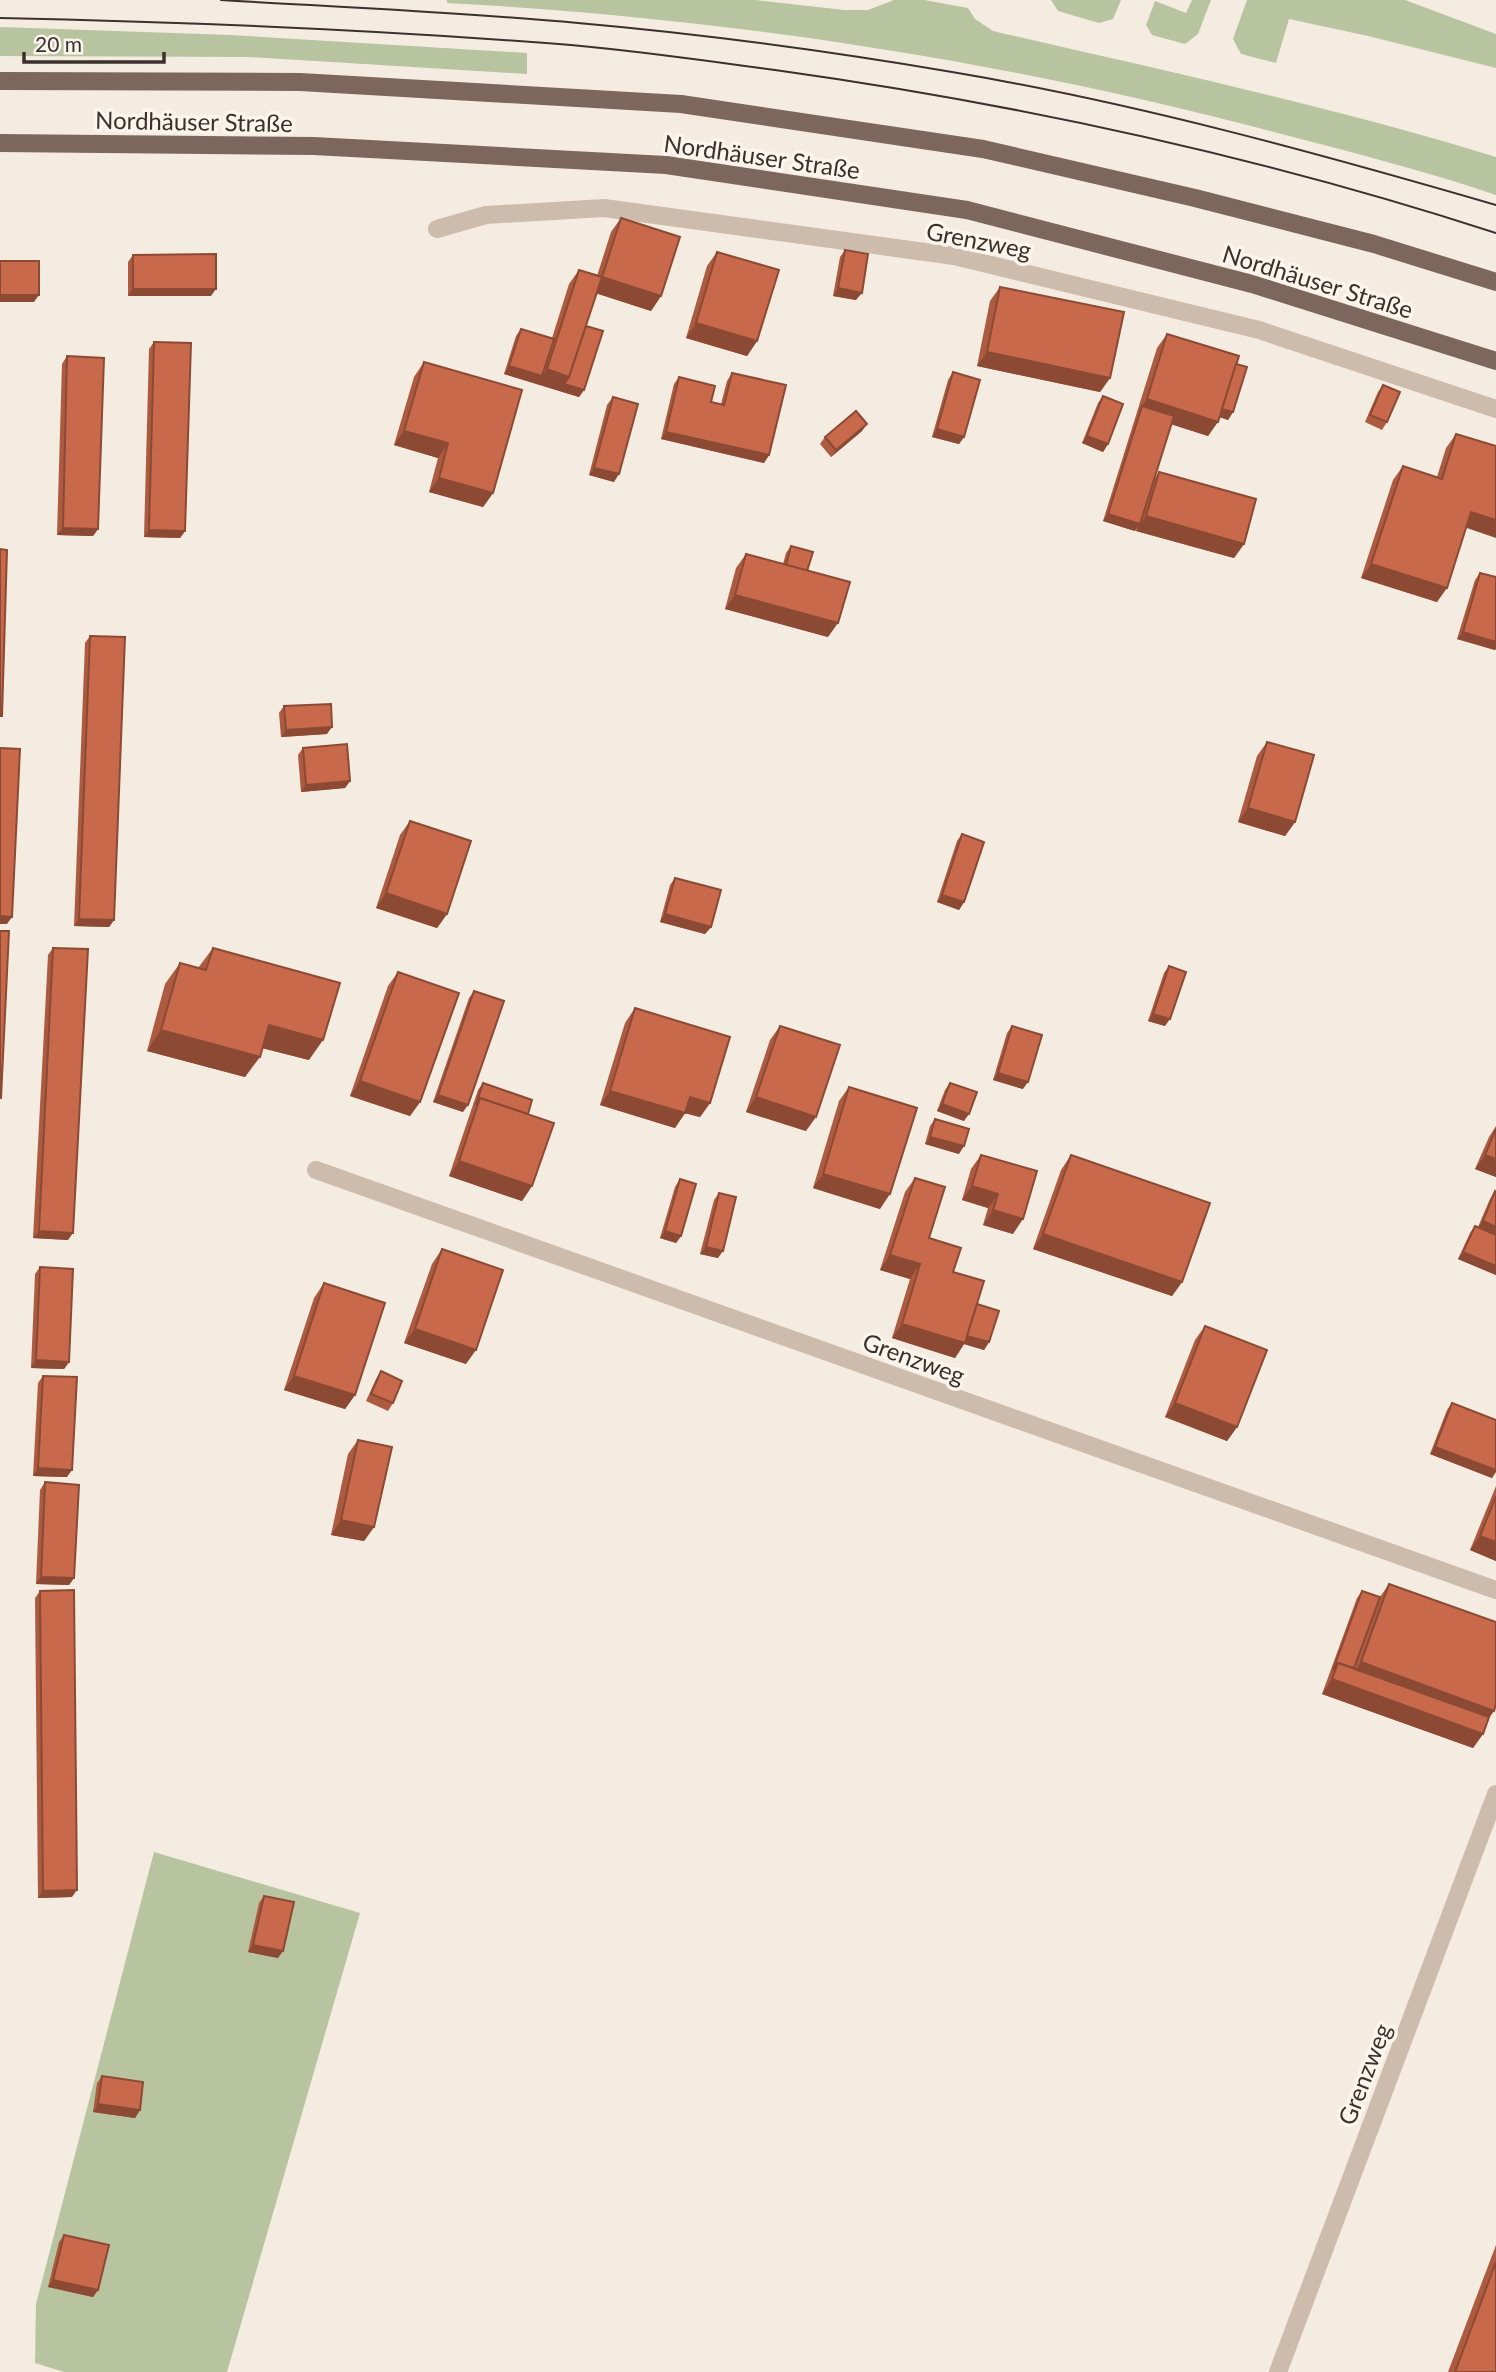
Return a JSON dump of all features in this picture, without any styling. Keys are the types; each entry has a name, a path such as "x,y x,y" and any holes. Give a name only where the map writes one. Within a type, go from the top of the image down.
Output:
{"main road":[{"name":"Nordhäuser Straße","path":"0,81 300,82 681,104 984,149 1195,198 1374,244 1496,282"},
{"name":"Nordhäuser Straße","path":"0,143 314,146 680,167 967,210 1252,284 1496,361"}],"street":[{"name":"Grenzweg","path":"438,229 486,215 604,208 954,257 1259,330 1496,409"},
{"name":"Grenzweg","path":"316,1170 1496,1590"},
{"name":"Grenzweg","path":"1278,2372 1496,1794"}],"green space":[{"path":"447,0 756,0 844,10 868,10 894,0 924,0 968,8 975,19 993,31 1309,105 1496,157 1496,195 1393,164 1186,110 977,65 766,32 553,10 447,3"},
{"path":"1051,0 1121,0 1113,19 1099,23 1058,11"},
{"path":"1192,0 1211,0 1198,34 1185,44 1152,35 1146,25 1155,1 1186,13"},
{"path":"1247,0 1405,0 1496,34 1496,68 1289,19 1276,63 1241,54 1233,39"},
{"path":"0,27 231,35 527,53 527,74 248,57 0,56"},
{"path":"154,1852 360,1913 227,2372 64,2372 35,2363 36,2304"}],"building":[{"path":"621,218 680,237 661,296 602,277"},
{"path":"845,250 868,254 862,293 838,288"},
{"path":"717,252 779,270 757,341 696,323"},
{"path":"216,254 216,289 133,289 133,255"},
{"path":"0,261 39,261 39,295 0,295"},
{"path":"579,270 602,277 569,377 547,369"},
{"path":"1000,287 1124,312 1110,378 987,352"},
{"path":"586,326 603,331 584,390 564,384 569,377"},
{"path":"521,329 554,339 542,376 509,366"},
{"path":"1167,334 1239,356 1218,422 1147,399"},
{"path":"154,342 191,343 185,531 149,530"},
{"path":"67,356 104,358 98,529 63,528"},
{"path":"424,362 522,390 493,493 439,478 448,443 404,431"},
{"path":"1236,364 1247,367 1233,412 1222,409"},
{"path":"953,372 980,380 964,437 937,429"},
{"path":"732,373 786,385 769,455 666,432 679,377 715,386 711,402 724,405"},
{"path":"1383,385 1400,392 1387,422 1370,415"},
{"path":"1103,396 1123,404 1108,444 1087,436"},
{"path":"613,397 638,404 619,474 594,468"},
{"path":"1142,406 1174,416 1140,524 1108,514"},
{"path":"856,411 867,424 836,450 825,437"},
{"path":"1456,434 1496,446 1496,520 1471,512 1447,588 1371,564 1403,466 1442,479"},
{"path":"1159,472 1256,499 1244,544 1146,516"},
{"path":"791,546 813,552 807,571 786,565"},
{"path":"0,549 7,550 2,716 0,716"},
{"path":"746,554 850,582 838,623 735,595"},
{"path":"1480,573 1496,577 1496,642 1463,632"},
{"path":"90,636 125,637 114,920 79,919"},
{"path":"331,704 332,727 286,730 284,706"},
{"path":"1267,742 1314,755 1295,822 1248,808"},
{"path":"347,744 350,781 306,785 303,748"},
{"path":"0,748 20,749 12,917 0,916"},
{"path":"410,821 471,841 447,914 386,893"},
{"path":"962,834 984,842 964,902 942,895"},
{"path":"675,878 721,890 711,927 665,914"},
{"path":"0,931 9,931 1,1098 0,1098"},
{"path":"53,948 88,949 73,1233 39,1231"},
{"path":"213,948 340,983 323,1040 269,1025 260,1057 161,1030 180,963 206,970"},
{"path":"1169,966 1186,972 1170,1019 1153,1014"},
{"path":"398,972 459,993 420,1102 360,1081"},
{"path":"474,991 504,1001 468,1105 438,1095"},
{"path":"635,1008 730,1037 710,1103 690,1097 685,1113 610,1091"},
{"path":"780,1026 840,1045 816,1117 756,1097"},
{"path":"1012,1026 1042,1035 1028,1082 998,1073"},
{"path":"483,1083 532,1100 528,1114 480,1098 476,1105"},
{"path":"950,1083 977,1092 969,1114 942,1104"},
{"path":"849,1087 917,1108 890,1194 823,1174"},
{"path":"480,1098 554,1123 532,1186 459,1161"},
{"path":"935,1119 969,1129 964,1146 930,1137"},
{"path":"1496,1129 1496,1159 1485,1155"},
{"path":"981,1155 1037,1171 1023,1219 993,1210 998,1194 972,1186"},
{"path":"1071,1155 1210,1203 1182,1282 1043,1234"},
{"path":"915,1178 945,1187 929,1238 961,1248 953,1272 984,1281 965,1343 902,1324 920,1264 890,1255"},
{"path":"680,1179 696,1184 681,1236 665,1231"},
{"path":"1496,1192 1496,1227 1483,1221"},
{"path":"719,1193 736,1197 723,1251 706,1247"},
{"path":"1475,1226 1496,1235 1496,1266 1463,1252"},
{"path":"442,1249 503,1270 476,1350 415,1329"},
{"path":"40,1267 73,1269 69,1362 36,1360"},
{"path":"324,1283 385,1303 355,1395 294,1376"},
{"path":"977,1304 999,1311 989,1342 967,1336"},
{"path":"1205,1326 1267,1350 1237,1427 1175,1403"},
{"path":"381,1371 402,1381 393,1403 371,1394"},
{"path":"43,1376 77,1377 72,1470 38,1468"},
{"path":"1452,1403 1496,1420 1496,1470 1435,1447"},
{"path":"358,1440 392,1447 374,1527 341,1520"},
{"path":"45,1482 79,1485 74,1578 41,1577"},
{"path":"1496,1496 1496,1542 1480,1536"},
{"path":"1389,1584 1496,1622 1494,1711 1361,1662"},
{"path":"74,1590 77,1890 43,1891 40,1591"},
{"path":"1362,1591 1380,1597 1354,1668 1338,1663 1333,1670"},
{"path":"1338,1663 1489,1717 1483,1734 1332,1679"},
{"path":"264,1896 294,1902 283,1951 253,1945"},
{"path":"102,2076 143,2082 140,2110 98,2104"},
{"path":"64,2235 109,2245 98,2290 53,2280"},
{"path":"1496,2262 1496,2372 1455,2372"}],"tram line":[{"path":"221,0 625,27 905,64 1021,84 1158,114 1294,148 1496,205"},
{"path":"0,18 286,27 428,35 622,50 775,70 958,99 1139,136 1319,180 1496,233"}]}
